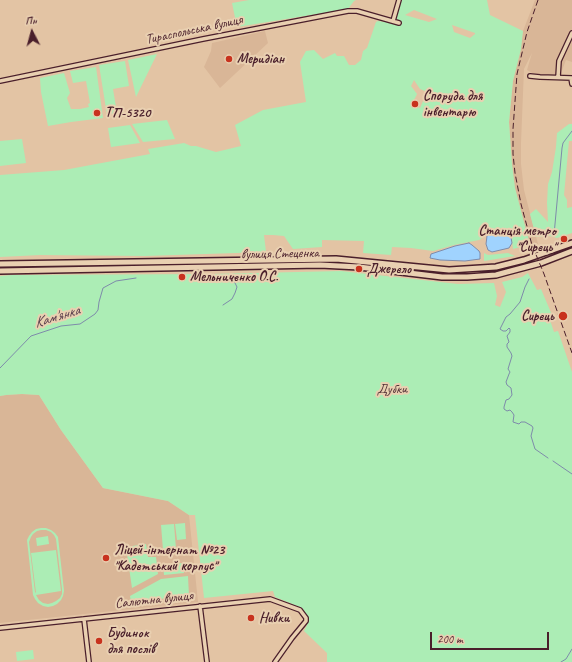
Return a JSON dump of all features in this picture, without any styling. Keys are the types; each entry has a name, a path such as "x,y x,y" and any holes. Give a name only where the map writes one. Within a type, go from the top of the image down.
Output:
{"main road":[{"name":"вулиця Стеценка","path":"0,264 316,258 448,270 496,267 524,260 572,243"},
{"name":"вулиця Стеценка","path":"0,271 320,265 359,267 442,277 467,277 496,275 541,263 572,251"}],"street":[{"path":"392,21 399,0"},
{"name":"Тираспольська вулиця","path":"0,81 348,11 357,11 399,23"},
{"path":"558,77 559,61 572,33"},
{"path":"530,76 571,78 572,84"},
{"name":"Салютна вулиця","path":"0,628 270,599 300,610 306,618 306,622 292,638 275,662"},
{"path":"200,606 207,662"},
{"path":"84,619 89,662"}],"shaded area":[{"path":"535,0 572,0 572,62 566,60 561,73 564,77 538,76 527,70 532,53 524,69 521,164 524,190 538,244 531,248 515,188 509,122 513,81 521,49 523,31"},
{"name":"Меридіан","path":"265,31 268,43 220,88 204,67 211,51 212,43"},
{"name":"Ліцей-інтернат №23 \"Кадетський корпус\"","path":"22,394 39,395 61,430 103,488 168,501 189,515 198,602 0,623 0,396"}],"green space":[{"path":"249,0 356,0 348,9 237,27 232,3"},
{"path":"401,0 487,0 490,15 523,31 521,49 513,81 509,122 515,188 529,241 524,242 524,246 513,249 511,232 500,228 493,229 479,240 433,251 392,247 391,255 363,253 364,241 322,240 322,247 293,249 284,236 264,235 266,252 145,256 40,255 0,257 0,175 64,170 150,154 148,149 184,143 216,152 241,146 235,125 263,110 306,102 300,62 306,51 314,50 323,59 335,53 337,56 344,56 349,65 355,65 361,60 363,51 367,48 376,22 400,24 401,21 395,19","holes":["414,10 437,19 429,22 405,15","452,25 475,34 470,38 454,32","414,80 420,89 427,92 420,108 412,104 417,94 411,86"]},
{"path":"157,54 136,97 128,60"},
{"path":"125,61 129,86 113,89 117,113 107,115 99,65"},
{"path":"96,67 103,118 48,126 41,92 40,78 64,73 70,93 67,98 71,109 80,109 89,107 88,104 90,103 86,81 73,83 70,71"},
{"path":"167,120 175,139 143,142 132,124"},
{"path":"569,124 572,124 572,141 569,141 564,195 567,200 567,208 572,207 572,233 557,238 550,236 536,237 530,214 536,209 548,222 548,184 552,172 557,133"},
{"path":"130,125 140,143 111,147 108,128"},
{"path":"22,139 26,163 0,166 0,141"},
{"path":"484,253 488,255 508,253 515,256 484,261"},
{"name":"Дубки","path":"341,271 458,284 494,283 497,296 495,305 500,307 506,292 502,282 522,277 528,273 537,290 541,289 552,315 549,317 554,332 558,331 572,372 572,662 327,662 327,653 304,631 308,618 302,608 275,597 273,591 204,598 195,515 189,515 168,501 103,488 61,430 39,395 22,394 0,396 0,276"},
{"path":"185,523 186,539 177,540 175,524"},
{"path":"174,524 176,549 163,550 161,525"},
{"path":"46,528 55,533 58,537 64,591 61,600 57,604 48,607 38,603 33,595 27,540 36,529","holes":["46,530 51,532 56,539 62,589 60,598 48,604 43,603 36,595 61,591 56,550 31,553 36,593 29,542 33,534 37,531"]},
{"path":"48,536 49,544 37,546 36,538"},
{"path":"146,544 148,557 156,557 158,574 132,588 126,547"},
{"path":"183,563 184,573 164,575 163,565"},
{"path":"188,576 189,596 131,602 130,596 161,579"},
{"path":"33,650 34,659 17,661 16,652"}],"water":[{"path":"498,230 510,232 512,243 509,248 492,252 488,250 486,244 487,236 492,231"},
{"path":"469,243 479,251 480,259 465,261 430,258 431,254"}],"waterway":[{"name":"Сирець","path":"554,235 562,148 563,143 572,131"},
{"name":"Кам'янка","path":"0,368 31,336 61,326 80,324 95,314 98,310 103,288 116,281 136,278"},
{"name":"Сирець","path":"529,279 520,302 506,317 500,329 503,331 506,331 509,328 510,329 507,336 509,342 507,347 512,356 508,369 510,372 506,382 511,388 512,395 506,400 504,409 512,412 514,415 513,422 519,424 521,422 525,422 532,426 531,436 535,449 548,458"},
{"path":"223,305 232,299 235,293 237,287 234,281"},
{"name":"Сирець","path":"553,461 572,474"},
{"name":"Сирець","path":"561,662 566,659 572,649"}],"railway":[{"path":"538,0 527,32 517,74 513,129 513,154 521,204 532,245 572,353"}],"place":[{"name":"Меридіан","path":"229,59"},
{"name":"Споруда для інвентарю","path":"415,104"},
{"name":"ТП-5320","path":"97,113"},
{"name":"Станція метро \"Сирець\"","path":"564,239"},
{"name":"Джерело","path":"359,269"},
{"name":"Мельниченко О.С.","path":"182,277"},
{"name":"Сирець","path":"563,316"},
{"name":"Ліцей-інтернат №23 \"Кадетський корпус\"","path":"106,558"},
{"name":"Нивки","path":"251,618"},
{"name":"Будинок для послів","path":"99,641"}]}
